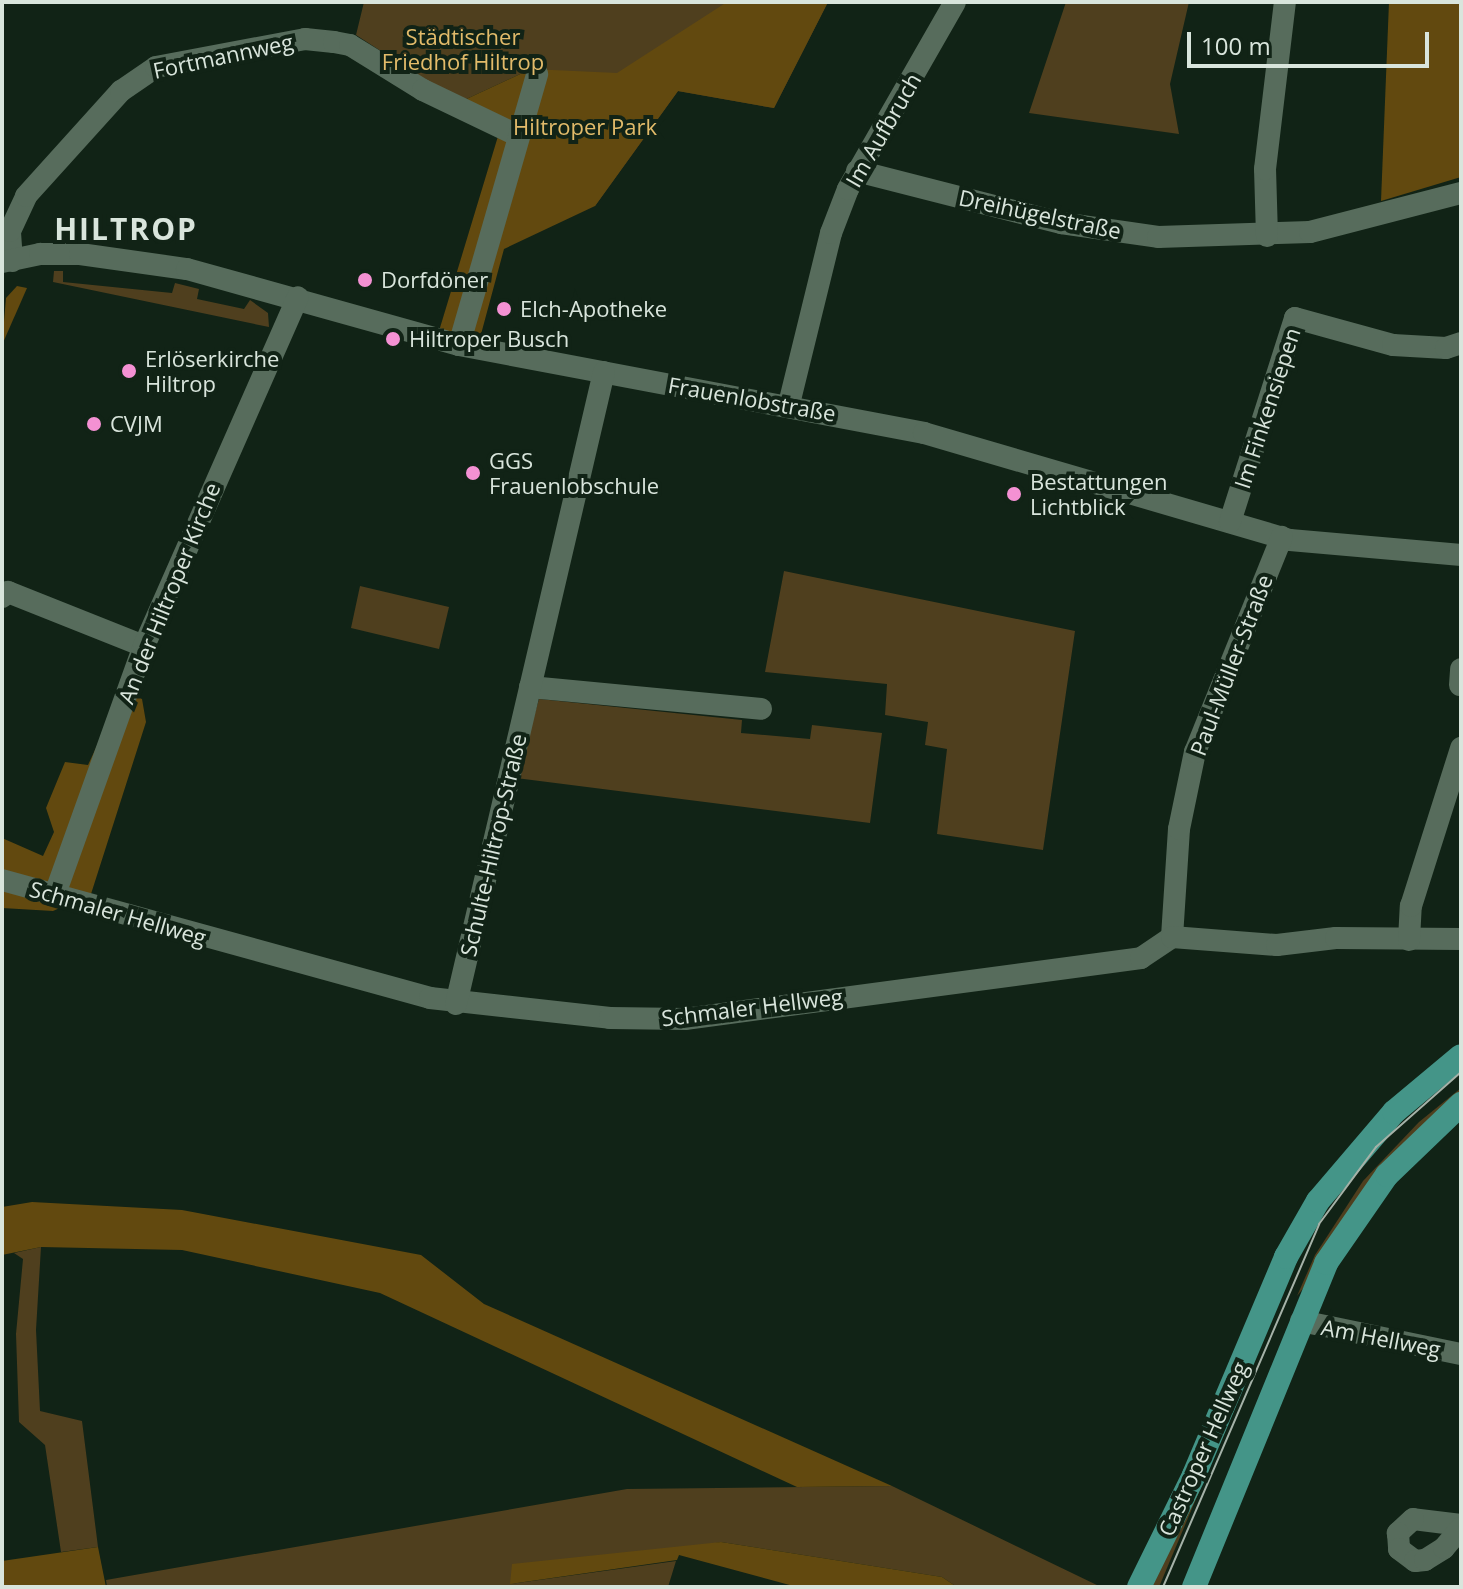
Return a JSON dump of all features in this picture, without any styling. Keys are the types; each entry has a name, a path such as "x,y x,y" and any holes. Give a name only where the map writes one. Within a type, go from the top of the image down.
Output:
{"main road":[{"name":"Castroper Hellweg","path":"1139,1587 1194,1475 1298,1233 1329,1185 1394,1112 1461,1056"},
{"name":"Castroper Hellweg","path":"1194,1587 1326,1263 1360,1209 1387,1175 1461,1104"},
{"path":"1263,1310 1301,1321"}],"street":[{"name":"Im Aufbruch","path":"789,404 831,233 857,171 955,2"},
{"path":"1267,236 1266,155 1285,2"},
{"name":"Fortmannweg","path":"6,258 10,231 26,196 121,91 156,67 305,39 350,45 423,90 519,136"},
{"path":"459,345 537,74"},
{"name":"Dreihügelstraße","path":"857,171 1109,232 1267,236 1351,225 1461,193"},
{"name":"Frauenlobstraße","path":"6,258 40,254 139,260 298,297 459,345 789,404 1004,454 1282,537 1346,549 1461,555"},
{"name":"An der Hiltroper Kirche","path":"55,894 144,646 298,297"},
{"name":"Im Finkensiepen","path":"1230,522 1295,318 1393,345 1446,348 1461,343"},
{"name":"Schulte-Hiltrop-Straße","path":"456,1004 604,372"},
{"name":"Paul-Müller-Straße","path":"1172,937 1178,839 1195,752 1282,537"},
{"path":"2,597 8,592 144,646"},
{"path":"530,687 761,709"},
{"path":"1409,940 1411,906 1461,748"},
{"name":"Schmaler Hellweg","path":"2,880 280,960 456,1004 610,1018 685,1019 1141,958 1172,937"},
{"path":"1172,937 1293,943 1461,939"},
{"name":"Am Hellweg","path":"1301,1321 1461,1354"}],"green space":[{"name":"Städtischer Friedhof Hiltrop","path":"364,2 828,2 774,108 678,91 595,206 531,69 460,102 356,35"},
{"name":"Hiltroper Park","path":"727,2 828,2 774,108 678,91 595,206 504,249 480,338 439,331 502,123 460,102 531,69 617,73"},
{"path":"1066,2 1189,2 1170,84 1179,134 1029,113"},
{"path":"1389,2 1461,2 1461,177 1381,201"},
{"path":"54,271 63,271 63,282 172,293 175,283 199,289 197,299 244,309 250,300 268,313 269,327 53,282"},
{"path":"17,286 27,288 2,345 6,298"},
{"path":"784,571 1075,631 1043,850 937,834 947,749 925,745 928,722 885,715 887,684 765,672"},
{"path":"360,586 449,607 439,649 351,628"},
{"path":"122,692 142,699 146,722 91,894 53,911 2,908 2,838 43,856 54,832 46,808 65,762 88,765"},
{"path":"539,699 742,720 741,733 810,739 812,725 882,733 870,823 516,778"},
{"path":"1461,1088 1461,1095 1297,1296 1315,1255 1363,1181 1419,1122"},
{"path":"32,1202 182,1210 421,1255 484,1304 892,1486 797,1487 380,1293 182,1250 41,1247 2,1255 2,1207"},
{"path":"41,1247 36,1330 40,1411 82,1421 98,1547 61,1552 45,1445 19,1422 16,1334 23,1259 14,1253"},
{"path":"1257,1354 1159,1587 1146,1587"},
{"path":"892,1486 1101,1587 957,1587 942,1577 721,1542 510,1584 676,1561 668,1587 107,1587 106,1580 627,1489"},
{"path":"721,1542 942,1577 957,1587 797,1587 679,1555 677,1560 510,1584 512,1564"},
{"path":"98,1547 106,1587 2,1587 2,1561"}],"tram line":[{"path":"1163,1587 1319,1224 1376,1147 1461,1072"}],"place":[{"name":"Dorfdöner","path":"365,280"},
{"name":"Elch-Apotheke","path":"504,309"},
{"name":"Hiltroper Busch","path":"393,339"},
{"name":"Erlöserkirche Hiltrop","path":"129,371"},
{"name":"CVJM","path":"94,424"},
{"name":"GGS Frauenlobschule","path":"473,473"},
{"name":"Bestattungen Lichtblick","path":"1014,494"}],"district":[{"name":"HILTROP","path":"126,229"}]}
